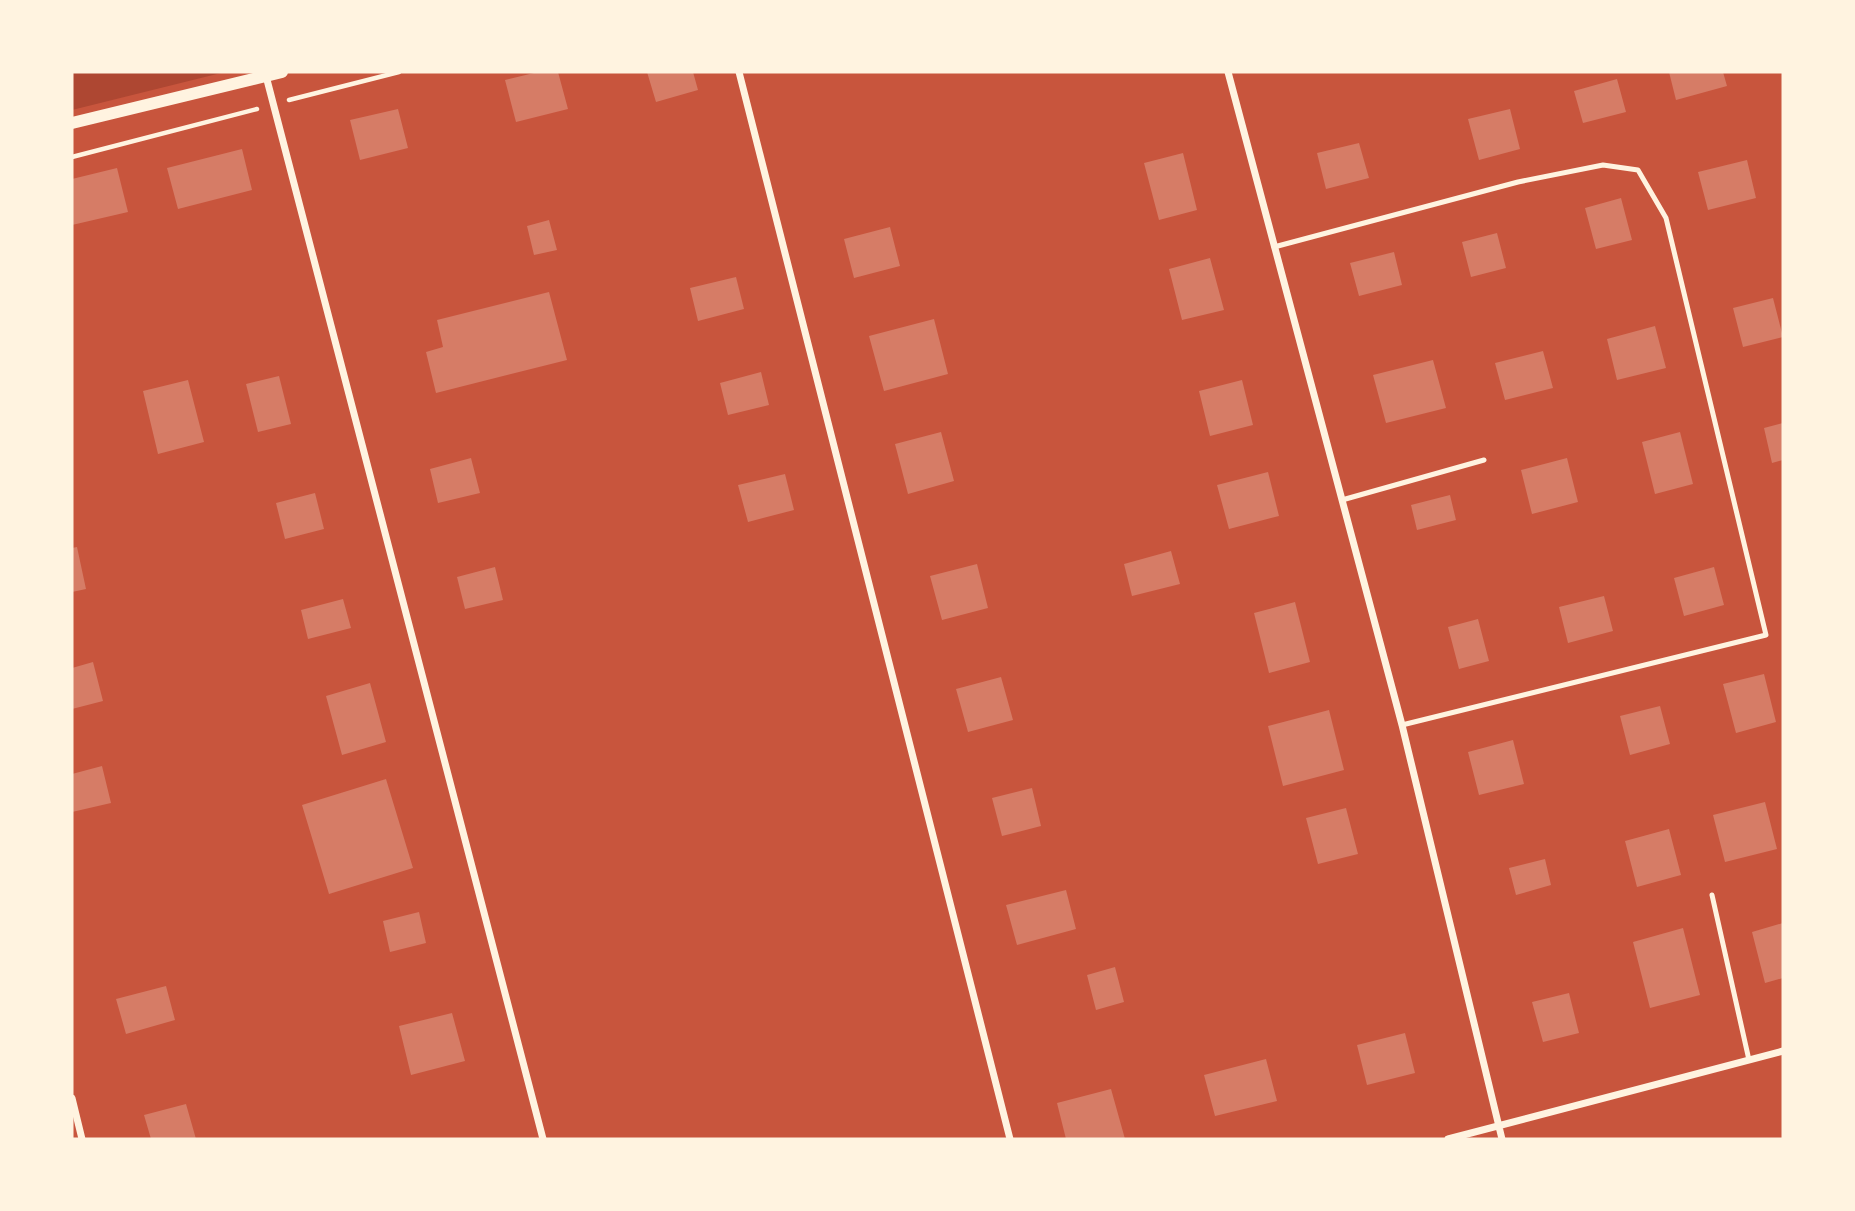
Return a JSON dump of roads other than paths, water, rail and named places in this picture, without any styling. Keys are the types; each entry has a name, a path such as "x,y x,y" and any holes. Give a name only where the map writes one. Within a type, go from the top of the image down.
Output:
{"street":[{"path":"72,122 282,72"},
{"path":"739,72 1010,1139"},
{"path":"1228,72 1402,724 1502,1139"},
{"path":"266,76 544,1139"},
{"path":"1448,1139 1783,1051"},
{"path":"72,1098 82,1139"}],"lane":[{"path":"1274,247 1518,182 1603,165 1638,170 1666,218 1766,635 1402,724"},
{"path":"1342,500 1484,460"},
{"path":"1712,895 1749,1060"}]}
